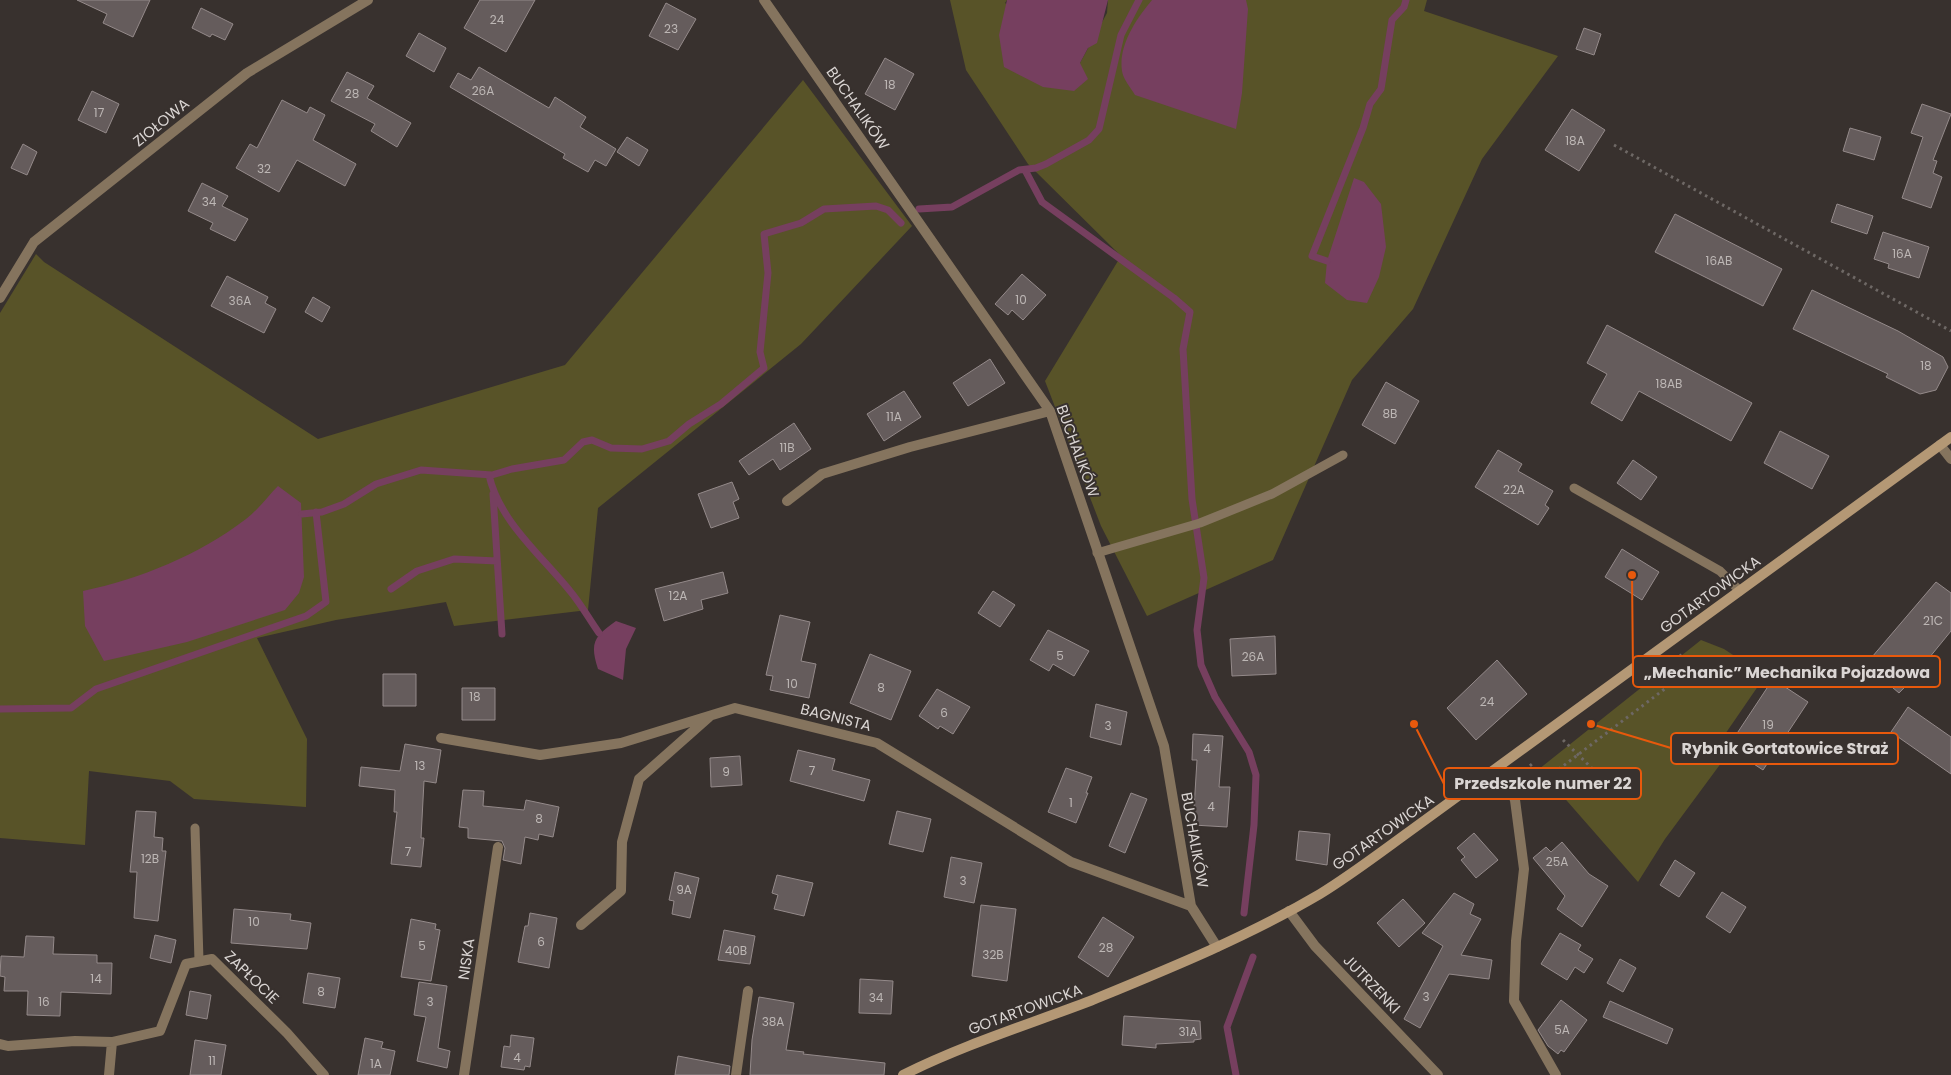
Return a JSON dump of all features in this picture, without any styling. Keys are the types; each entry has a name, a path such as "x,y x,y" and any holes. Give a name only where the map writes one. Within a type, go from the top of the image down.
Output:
{"street":[{"name":"ZIOŁOWA","path":"0,298 34,242 247,73 368,0"},
{"name":"BUCHALIKÓW","path":"764,0 1050,411 1164,746 1191,906 1216,947"},
{"path":"787,501 822,474 910,447 1050,411"},
{"name":"GOTARTOWICKA","path":"903,1075 962,1048 1088,1001 1216,947 1289,911 1364,864 1951,437"},
{"path":"1940,445 1951,459"},
{"name":"BAGNISTA","path":"441,738 540,756 621,743 735,708 877,742 1071,862 1191,906"},
{"path":"581,925 621,891 622,842 639,779 712,715"},
{"path":"1500,766 1515,800 1524,869 1516,941 1514,1001 1556,1075"},
{"name":"NISKA","path":"464,1075 498,847"},
{"name":"JUTRZENKI","path":"1289,911 1315,946 1438,1075"},
{"name":"ZAPŁOCIE","path":"0,1044 8,1046 75,1041 112,1042 160,1031 186,964 212,959 287,1032 324,1075"},
{"path":"736,1075 748,991"},
{"path":"109,1075 112,1042"}],"lane":[{"path":"1097,553 1200,523 1272,494 1343,455"},
{"path":"1574,488 1720,571 1740,591"},
{"path":"195,828 199,962"}],"path":[{"path":"1614,145 1951,332"},
{"path":"1538,785 1692,668 1669,642"},
{"path":"1559,743 1564,739 1606,782"}],"shaded area":[{"path":"950,0 1007,0 1005,3 1080,63 1107,13 1108,0 1427,0 1424,11 1558,56 1482,159 1413,309 1352,380 1273,560 1147,616 1101,526 1045,381 1121,256 1028,164 966,70"},
{"path":"1007,0 1108,0 1097,43 1088,48 1080,63 1088,79 1074,91 1043,87 1004,67 999,35"},
{"path":"1152,0 1246,0 1248,9 1242,93 1236,129 1135,95 1127,83 1122,71 1123,51 1130,32"},
{"path":"803,80 912,226 801,344 598,508 588,610 454,626 446,602 336,620 257,638 307,739 306,807 194,799 170,781 89,771 85,845 0,838 0,313 36,254 44,262 318,439 565,365"},
{"path":"1354,178 1364,182 1381,204 1386,247 1379,277 1367,303 1347,300 1325,283 1327,261"},
{"path":"278,486 301,503 304,577 299,593 285,610 187,642 104,661 85,626 83,591 126,580 168,564 209,544 250,515"},
{"path":"616,621 636,628 626,649 623,680 598,669 594,652 596,640 603,631"},
{"path":"1701,640 1724,649 1765,676 1719,743 1730,751 1665,839 1638,882 1539,769"}],"building":[{"path":"77,0 150,0 133,37 103,23 107,14"},
{"path":"480,0 535,0 506,52 464,28"},
{"path":"666,3 696,19 678,50 649,36"},
{"path":"201,8 233,24 225,40 212,34 210,37 192,28"},
{"path":"1584,28 1601,34 1594,55 1576,49"},
{"path":"419,33 446,48 434,72 406,56"},
{"path":"885,58 914,74 895,110 865,94"},
{"path":"479,67 549,108 555,97 586,117 580,127 616,149 606,166 595,160 588,172 563,158 565,154 450,87 458,73 471,80"},
{"path":"347,72 374,86 367,98 411,123 397,147 371,131 375,124 331,101"},
{"path":"92,91 119,104 106,133 78,120"},
{"path":"282,100 307,113 310,107 325,115 313,140 356,164 345,186 297,160 279,192 236,168 250,144 257,148"},
{"path":"1922,104 1951,114 1933,160 1937,161 1933,173 1942,177 1931,208 1902,198 1923,137 1911,133"},
{"path":"1572,109 1605,130 1579,171 1545,150"},
{"path":"1850,128 1881,137 1874,160 1843,151"},
{"path":"627,137 648,150 639,166 617,152"},
{"path":"23,144 37,152 27,175 11,168"},
{"path":"202,183 228,196 222,206 248,219 235,241 210,229 213,223 188,211"},
{"path":"1837,204 1873,216 1867,234 1831,222"},
{"path":"1675,214 1782,269 1763,306 1655,252"},
{"path":"1883,232 1929,247 1919,278 1888,268 1889,264 1874,259"},
{"path":"1022,274 1046,295 1023,320 1012,310 1008,315 995,304"},
{"path":"227,276 268,297 265,303 276,309 264,333 211,306"},
{"path":"1812,290 1898,331 1943,357 1948,367 1936,390 1920,394 1886,377 1888,374 1793,329"},
{"path":"313,297 330,307 322,322 305,312"},
{"path":"1607,325 1752,403 1731,441 1639,391 1622,421 1591,403 1607,374 1587,363"},
{"path":"990,359 1005,383 968,406 953,383"},
{"path":"1386,382 1419,401 1395,444 1362,425"},
{"path":"904,391 921,417 884,441 867,414"},
{"path":"794,423 811,449 780,470 773,459 749,475 739,461"},
{"path":"1780,431 1829,456 1812,489 1764,463"},
{"path":"1498,450 1522,464 1518,471 1553,491 1545,505 1549,508 1538,525 1475,487"},
{"path":"1633,460 1657,477 1641,500 1617,483"},
{"path":"732,482 739,499 733,502 739,518 711,528 698,494"},
{"path":"1622,549 1659,572 1642,600 1605,577"},
{"path":"723,572 728,593 701,600 703,609 664,621 655,589"},
{"path":"1936,582 1951,593 1951,631 1929,658 1931,660 1899,693 1873,671 1881,663 1872,657"},
{"path":"993,591 1015,605 1000,627 978,613"},
{"path":"780,615 810,622 801,661 816,664 809,698 770,690 773,676 766,675"},
{"path":"1048,630 1089,651 1074,676 1053,664 1049,671 1030,660"},
{"path":"1275,636 1276,674 1232,676 1230,639"},
{"path":"870,654 911,671 891,720 850,703"},
{"path":"1497,660 1527,694 1476,740 1447,708"},
{"path":"383,674 416,674 416,706 383,706"},
{"path":"1773,679 1808,702 1763,770 1728,747"},
{"path":"462,688 495,688 495,720 462,720"},
{"path":"937,689 970,707 953,734 940,726 938,729 919,716"},
{"path":"1096,704 1127,712 1121,745 1090,737"},
{"path":"1908,707 1951,737 1951,774 1891,732"},
{"path":"1193,734 1223,736 1219,787 1230,787 1227,827 1193,825 1197,760 1192,760"},
{"path":"405,744 441,750 436,783 424,781 421,838 424,838 421,867 391,864 397,812 394,812 395,790 359,786 361,767 400,771"},
{"path":"798,750 835,759 832,770 870,780 864,801 790,781"},
{"path":"740,756 742,785 711,787 710,758"},
{"path":"1066,768 1092,777 1076,823 1048,812"},
{"path":"463,790 484,791 483,806 524,810 526,800 559,807 553,837 539,834 538,840 525,837 521,864 503,860 505,848 502,841 468,838 468,828 459,827"},
{"path":"1131,793 1147,799 1125,853 1109,846"},
{"path":"136,811 156,812 154,837 163,838 162,851 166,851 158,921 134,918 137,872 130,872"},
{"path":"897,811 931,819 923,852 889,844"},
{"path":"1299,831 1330,834 1327,865 1296,860"},
{"path":"1474,833 1498,860 1476,878 1461,860 1465,857 1457,848"},
{"path":"1562,842 1589,874 1608,886 1582,927 1557,909 1565,896 1533,858 1546,847 1551,852"},
{"path":"951,857 982,863 974,903 944,897"},
{"path":"1675,860 1695,873 1679,897 1660,885"},
{"path":"675,872 699,878 690,918 672,914 674,901 669,900"},
{"path":"777,875 813,883 804,916 774,909 778,895 772,893"},
{"path":"1722,892 1746,907 1730,933 1706,917"},
{"path":"1454,893 1474,904 1470,914 1481,919 1461,955 1492,960 1489,979 1449,974 1420,1028 1404,1019 1443,946 1422,933"},
{"path":"1403,899 1425,923 1399,947 1377,923"},
{"path":"981,905 1016,909 1007,981 972,976"},
{"path":"234,909 291,914 290,920 311,923 307,949 231,943"},
{"path":"530,913 557,918 549,968 518,962 525,926 528,926"},
{"path":"1103,917 1134,937 1108,977 1078,957"},
{"path":"411,919 436,924 435,929 440,930 431,981 401,977"},
{"path":"724,930 755,936 750,964 718,960"},
{"path":"1560,933 1581,945 1578,950 1593,959 1584,973 1575,967 1567,980 1541,964"},
{"path":"155,935 176,940 171,963 150,958"},
{"path":"26,936 54,937 53,954 97,955 97,963 112,963 111,994 61,992 60,1016 27,1015 28,991 4,991 5,977 0,976 1,956 24,957"},
{"path":"1620,959 1636,968 1623,992 1607,983"},
{"path":"308,973 340,978 335,1008 303,1003"},
{"path":"860,979 893,981 891,1014 859,1013"},
{"path":"419,982 447,986 438,1048 450,1051 447,1068 417,1061 426,1017 414,1015"},
{"path":"190,991 211,995 207,1019 186,1015"},
{"path":"759,997 794,1003 786,1050 804,1052 803,1054 885,1063 884,1075 750,1075 752,1040"},
{"path":"1561,1000 1587,1020 1564,1052 1561,1050 1558,1054 1548,1046 1538,1030"},
{"path":"1610,1001 1673,1029 1667,1044 1603,1017"},
{"path":"1124,1016 1200,1021 1201,1039 1194,1040 1194,1042 1156,1044 1156,1048 1122,1045"},
{"path":"511,1035 534,1038 530,1067 525,1066 524,1070 501,1067 504,1046 510,1047"},
{"path":"365,1038 383,1042 381,1048 395,1051 390,1075 358,1075"},
{"path":"195,1040 226,1045 221,1075 190,1075"},
{"path":"678,1056 730,1066 729,1075 675,1075"}],"waterway":[{"path":"919,209 952,207 1019,170 1036,168 1046,164 1089,140 1099,129 1121,35 1139,0"},
{"path":"1327,261 1312,256 1363,128 1370,104 1381,89 1392,20 1404,7 1406,0"},
{"path":"1025,170 1042,202 1174,298 1190,312 1183,349 1192,499 1204,578 1197,630 1201,665 1215,697 1249,752 1256,775 1254,825 1244,913"},
{"path":"302,514 322,512 344,504 376,484 421,470 492,475 512,469 564,460 583,442 592,440 611,448 642,449 669,441 689,424 721,404 764,368 760,352 768,273 764,234 801,223 824,209 876,206 888,210 901,223"},
{"path":"489,475 494,492 512,523 574,596 599,633"},
{"path":"493,494 502,634"},
{"path":"0,709 71,708 96,689 306,616 326,602 316,512"},
{"path":"391,589 417,571 454,559 497,561"},
{"path":"1236,1075 1227,1027 1253,957"}],"place":[{"name":"„Mechanic” Mechanika Pojazdowa","path":"1632,575"},
{"name":"Przedszkole numer 22","path":"1414,724"},
{"name":"Rybnik Gortatowice Straż","path":"1591,724"}]}
